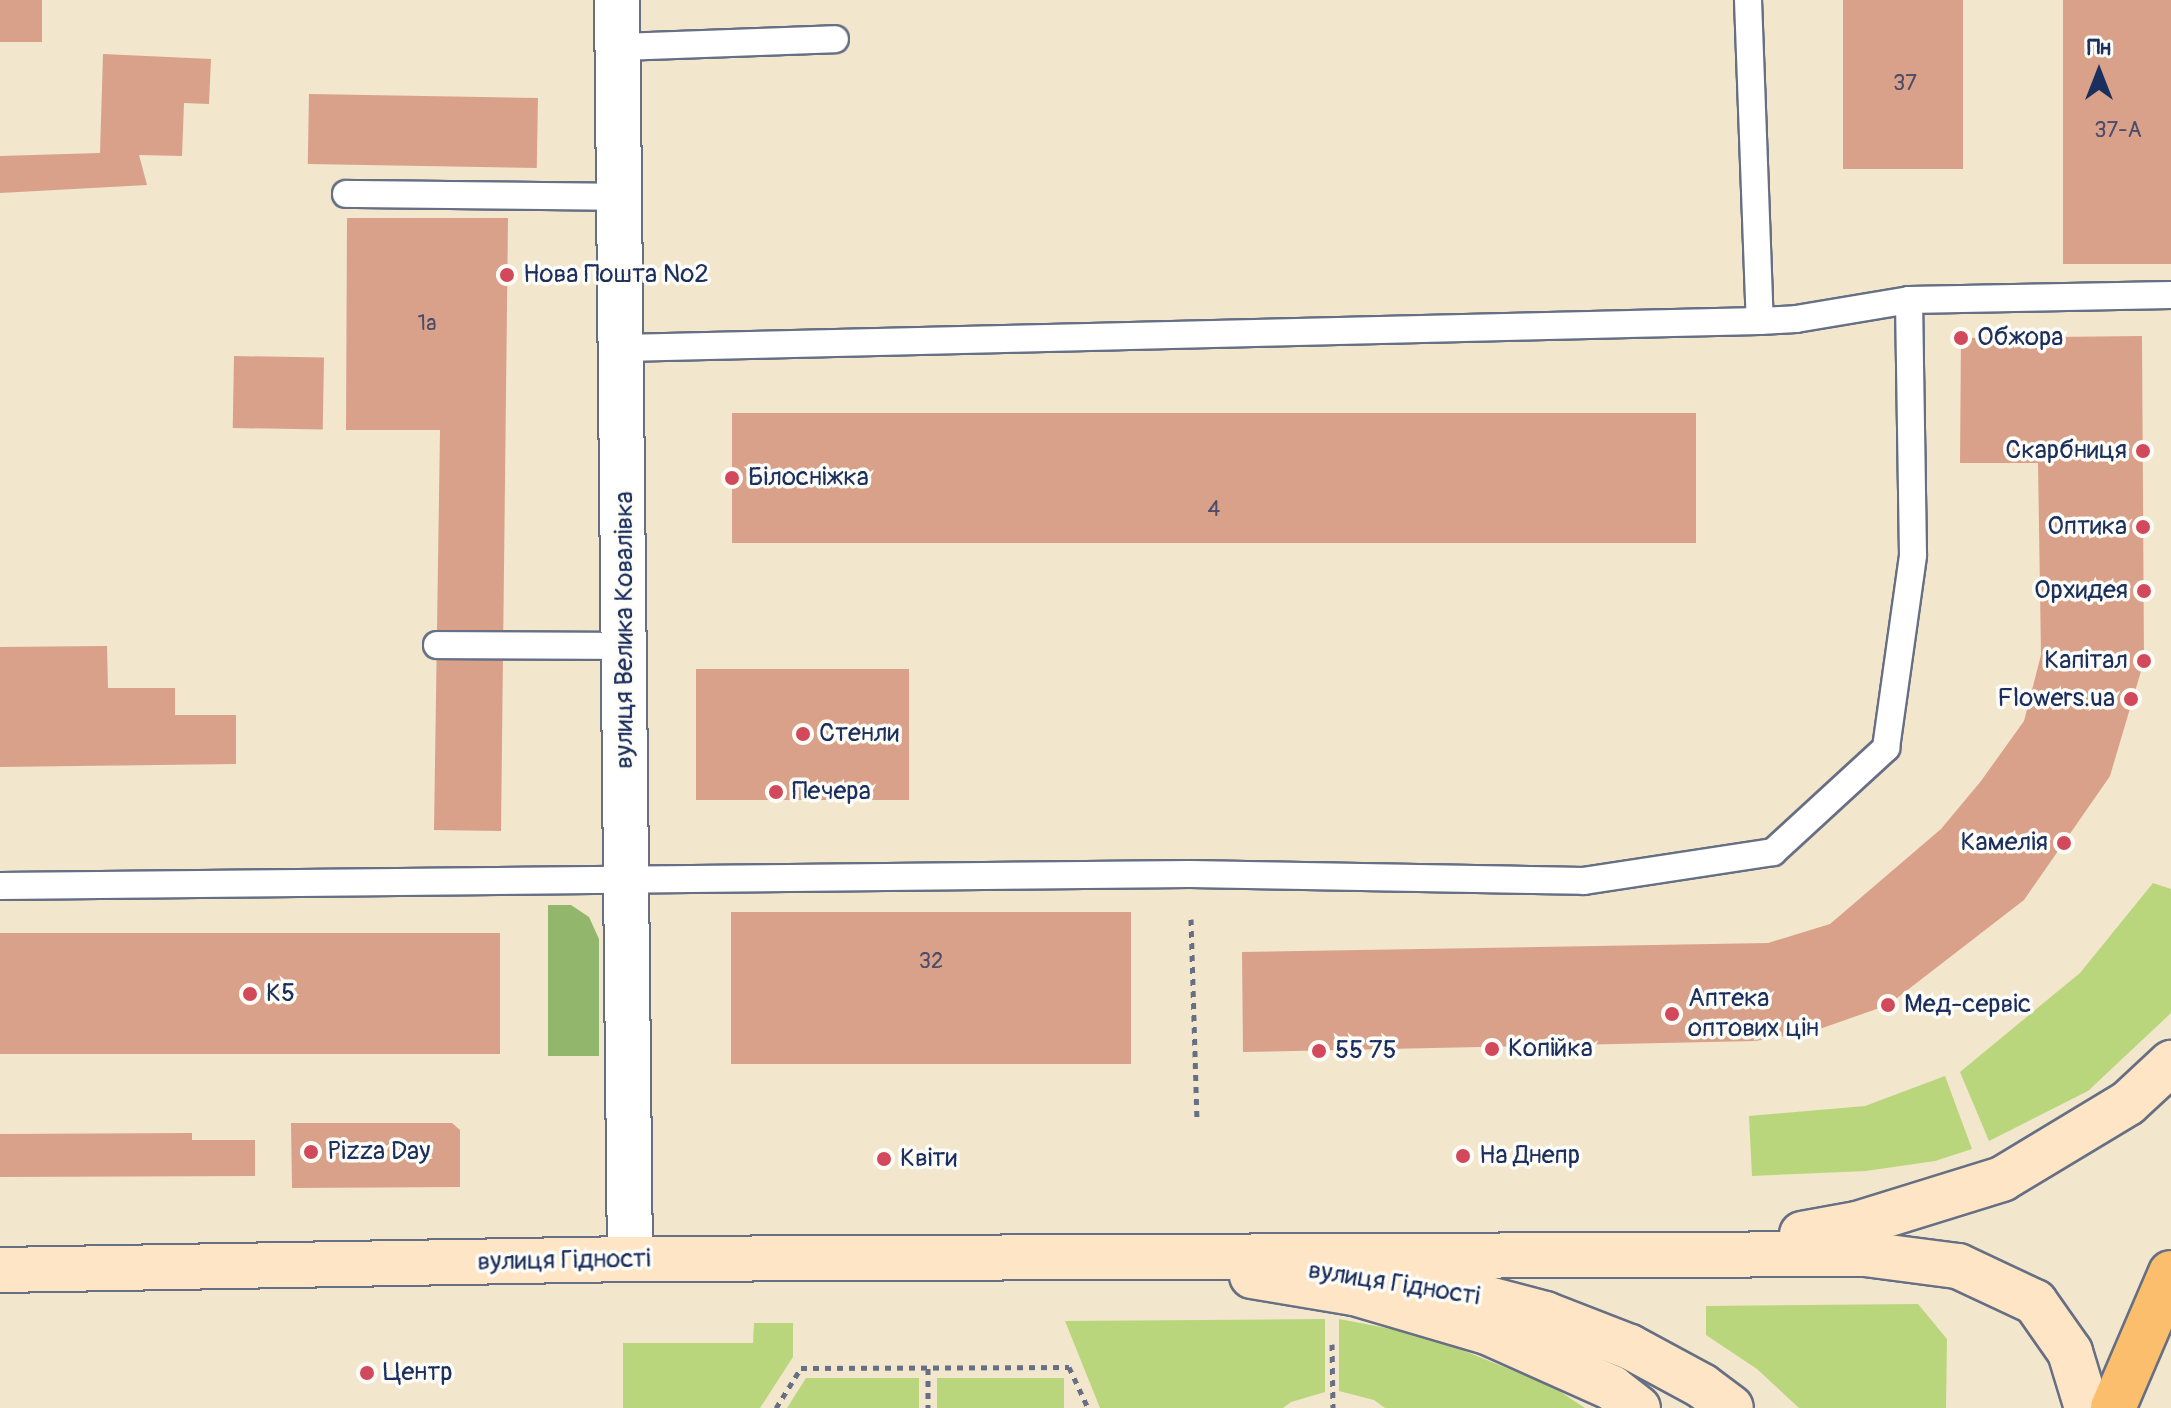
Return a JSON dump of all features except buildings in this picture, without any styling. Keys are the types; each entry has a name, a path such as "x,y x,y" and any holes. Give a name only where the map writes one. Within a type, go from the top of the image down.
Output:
{"highway":[{"path":"2113,1408 2171,1273"}],"main road":[{"name":"вулиця Гідності","path":"1698,1253 1857,1224 2002,1179 2128,1103 2171,1063"},
{"name":"вулиця Гідності","path":"0,1270 630,1259 1865,1254 1958,1266 2035,1302 2070,1352 2087,1408"},
{"name":"вулиця Гідності","path":"1127,1256 1354,1293 1472,1328 1612,1388 1638,1408"},
{"name":"вулиця Гідності","path":"1127,1256 1313,1271 1443,1287 1545,1314 1630,1347 1702,1386 1731,1408"}],"street":[{"name":"вулиця Велика Ковалівка","path":"617,0 622,197 630,1259"}],"lane":[{"path":"1748,0 1760,321"},
{"path":"620,47 835,39"},
{"path":"346,194 622,197"},
{"path":"623,348 1760,321 1796,319 1909,300 2171,295"},
{"path":"0,886 1190,874 1584,881 1773,852 1886,748 1913,555 1909,300"},
{"path":"437,645 625,646"}],"path":[{"path":"1190,874 1197,1120"},
{"path":"1332,1334 1333,1408"},
{"path":"776,1408 801,1368 1069,1367 1088,1408"},
{"path":"928,1368 928,1408"}],"green space":[{"path":"2153,883 2171,889 2171,1013 2088,1091 1989,1141 1960,1072 2080,973"},
{"path":"548,905 571,905 589,917 599,939 599,1056 548,1056"},
{"path":"1945,1076 1972,1149 1935,1161 1866,1171 1752,1176 1749,1116 1865,1106"},
{"path":"1918,1304 1947,1339 1946,1408 1799,1408 1757,1369 1706,1335 1706,1306"},
{"path":"1325,1319 1325,1392 1291,1402 1283,1408 1100,1408 1065,1321"},
{"path":"1339,1319 1428,1336 1553,1387 1585,1408 1385,1408 1374,1400 1339,1391"},
{"path":"754,1323 793,1323 793,1357 760,1408 623,1408 623,1343 753,1343"},
{"path":"806,1378 919,1378 919,1408 787,1408"},
{"path":"937,1378 1064,1378 1064,1408 937,1408"}],"place":[{"name":"Нова Пошта №2","path":"507,275"},
{"name":"Обжора","path":"1961,338"},
{"name":"Скарбниця","path":"2143,451"},
{"name":"Білосніжка","path":"732,478"},
{"name":"Оптика","path":"2143,527"},
{"name":"Орхидея","path":"2144,591"},
{"name":"Капітал","path":"2144,661"},
{"name":"Flowers.ua","path":"2131,699"},
{"name":"Стенли","path":"803,734"},
{"name":"Печера","path":"776,792"},
{"name":"Камелія","path":"2064,843"},
{"name":"К5","path":"250,994"},
{"name":"Мед-сервіс","path":"1888,1005"},
{"name":"Аптека оптових цін","path":"1672,1014"},
{"name":"Копійка","path":"1492,1049"},
{"name":"55 75","path":"1319,1051"},
{"name":"Pizza Day","path":"311,1152"},
{"name":"На Днепр","path":"1463,1156"},
{"name":"Квіти","path":"884,1159"},
{"name":"Центр","path":"367,1373"}]}
